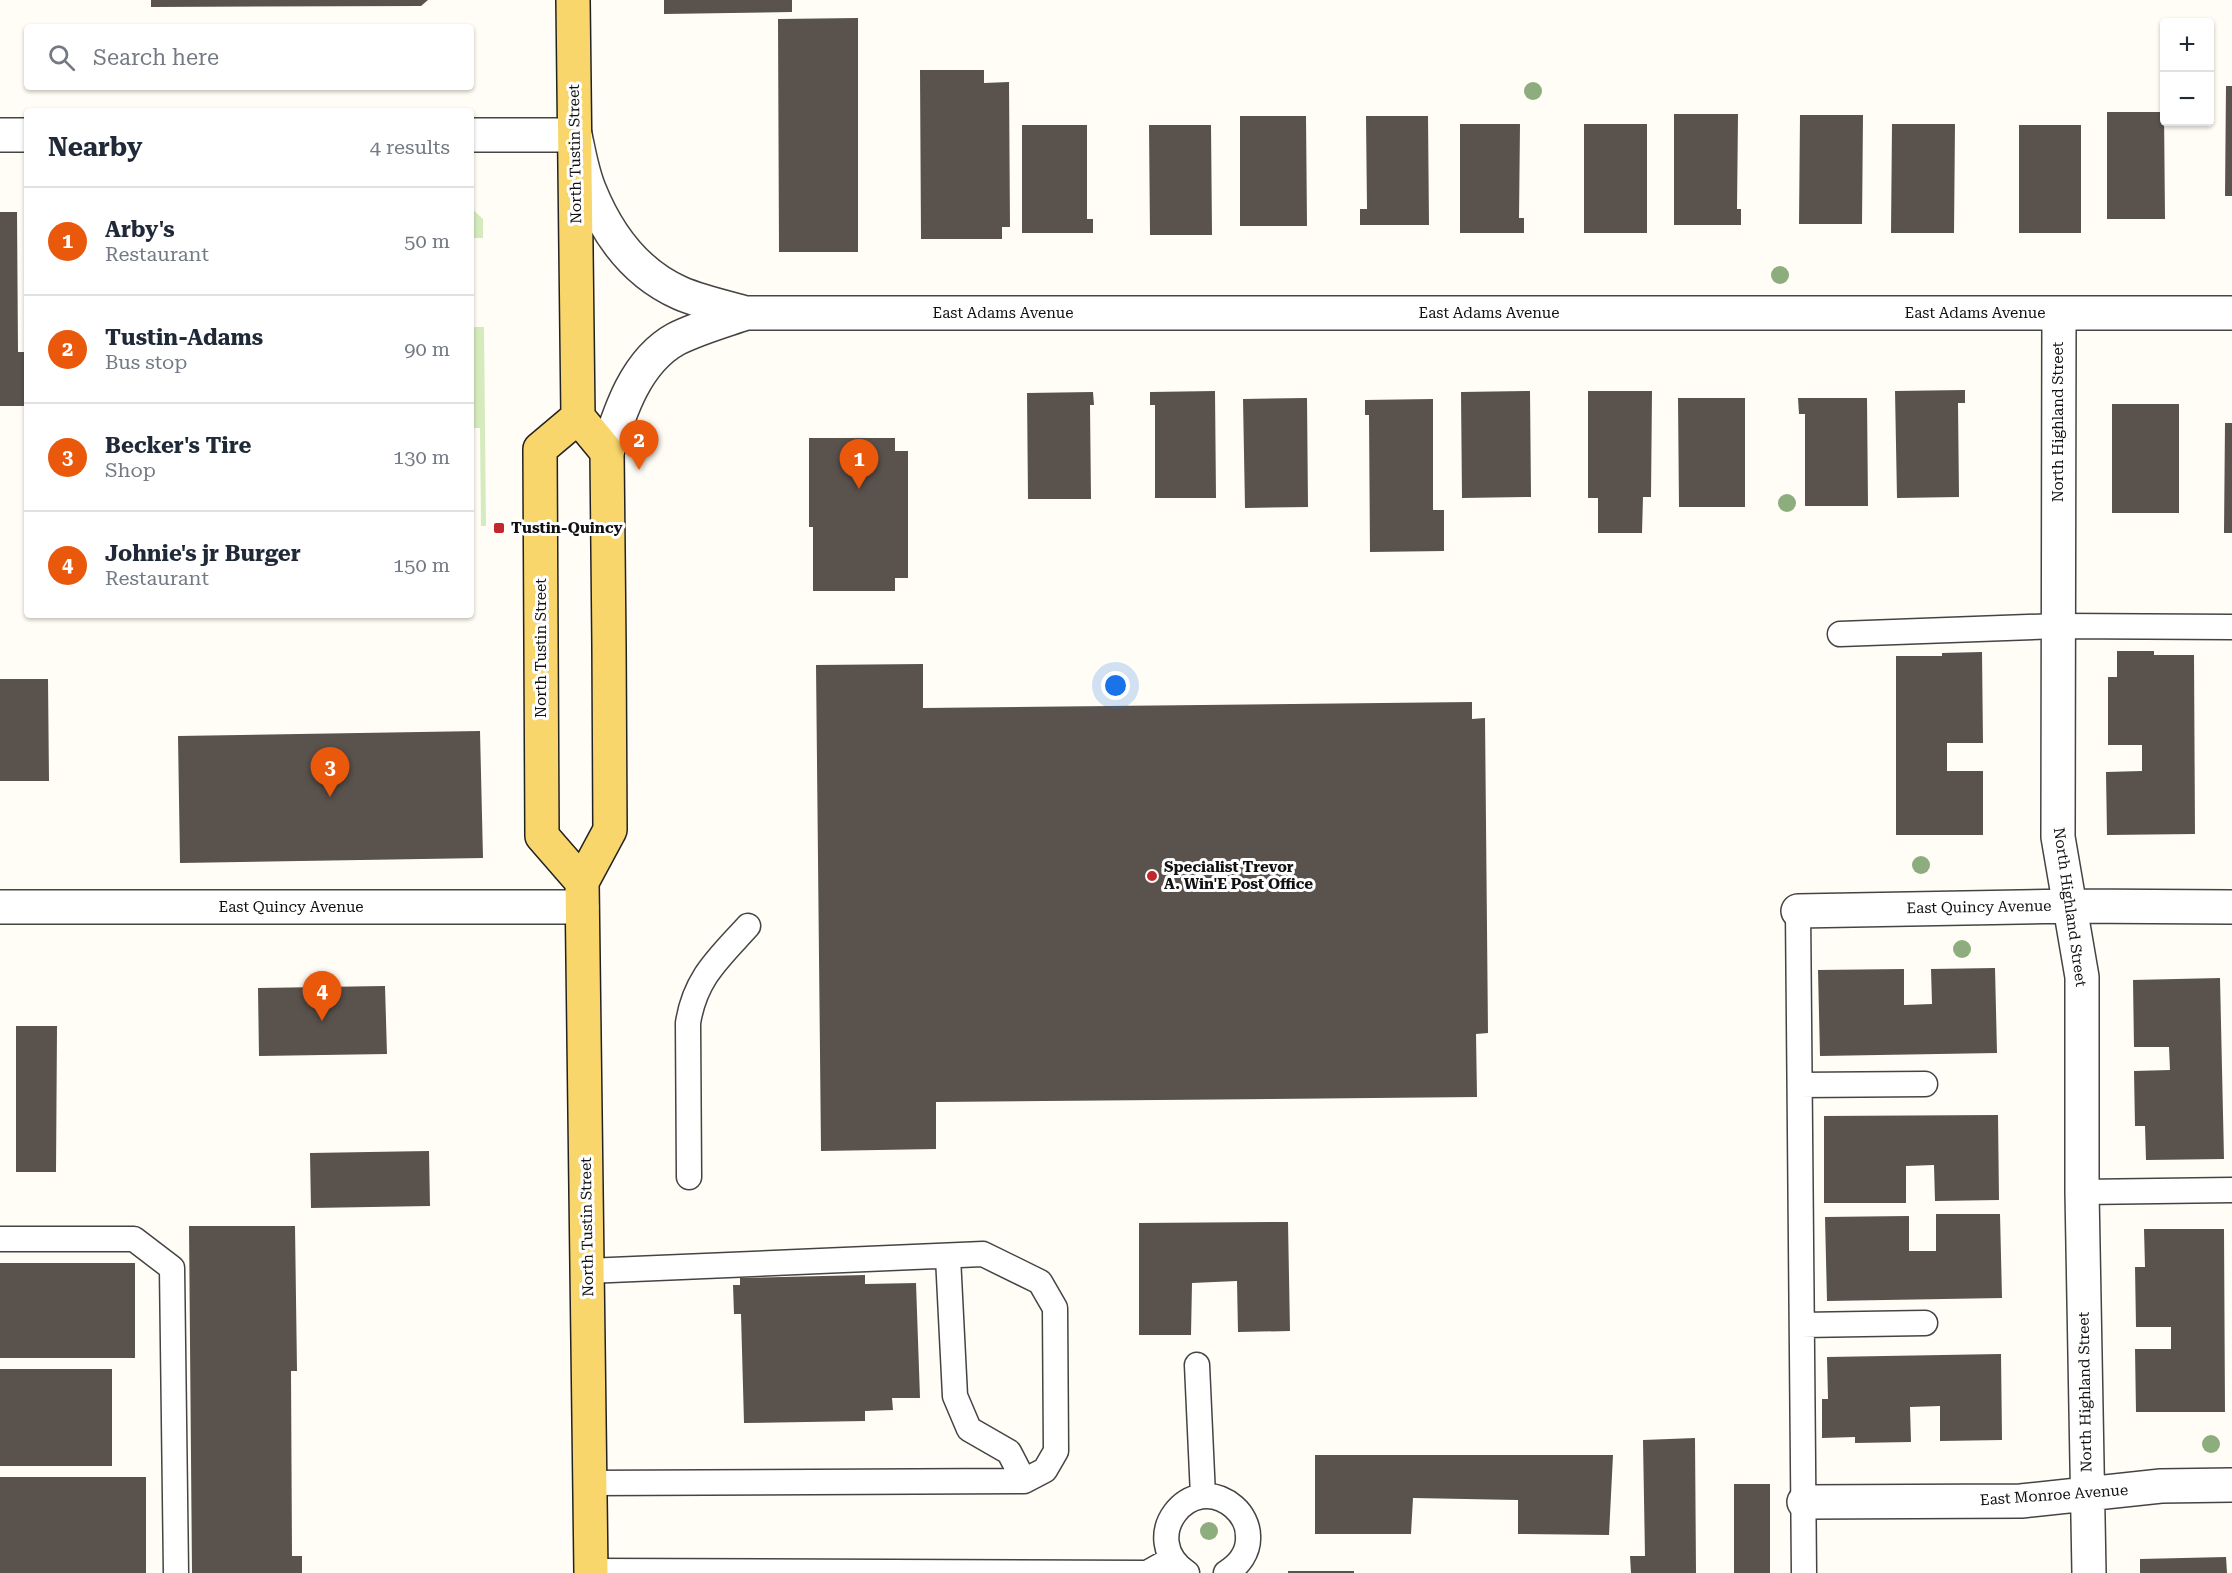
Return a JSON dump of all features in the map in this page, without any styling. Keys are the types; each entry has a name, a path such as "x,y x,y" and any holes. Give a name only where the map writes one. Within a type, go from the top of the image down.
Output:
{"main road":[{"name":"North Tustin Street","path":"573,0 578,417 540,449 542,836 582,895"},
{"path":"578,417 607,452"},
{"name":"North Tustin Street","path":"591,1572 582,895 610,830 607,452"}],"street":[{"path":"0,135 24,135"},
{"path":"474,135 575,135"},
{"name":"East Adams Avenue","path":"575,135 588,187 618,244 637,266 659,282 681,293 746,313 2232,313"},
{"name":"East Adams Avenue","path":"607,452 627,396 642,371 658,352 676,340 746,313"},
{"name":"North Highland Street","path":"2059,313 2058,837 2082,977 2082,1192 2090,1573"},
{"name":"East Quincy Avenue","path":"0,908 582,895"},
{"name":"East Quincy Avenue","path":"1798,911 2071,906 2232,906"},
{"name":"East Monroe Avenue","path":"1803,1502 2021,1501 2161,1486 2232,1485"}],"lane":[{"path":"1840,634 2058,626 2232,627"},
{"path":"1798,911 1804,1573"},
{"path":"689,1177 688,1023 691,1004 706,973 747,926"},
{"path":"1800,1085 1925,1084"},
{"path":"2082,1192 2232,1190"},
{"path":"0,1239 134,1239 172,1268 176,1573"},
{"path":"587,1271 983,1254 1040,1282 1055,1308 1056,1451 1045,1470 1024,1481 590,1483"},
{"path":"948,1257 955,1396 969,1429 1009,1452 1024,1481"},
{"path":"1802,1325 1925,1323"},
{"path":"1197,1365 1203,1496"},
{"path":"591,1572 1147,1573 1180,1566 1167,1546 1166,1532 1170,1519 1178,1508 1190,1500 1203,1496 1216,1497 1229,1502 1239,1511 1245,1522 1248,1535 1247,1548 1241,1560 1226,1573"}],"green space":[{"path":"474,211 483,219 483,238 474,238"},
{"path":"474,327 484,327 486,526 481,526 480,428 474,428"}],"building":[{"path":"151,0 428,0 421,6 151,7"},
{"path":"664,0 792,0 792,12 664,14"},
{"path":"858,18 858,252 779,252 778,19"},
{"path":"920,70 984,70 984,83 1009,82 1010,227 1002,227 1002,239 921,239"},
{"path":"2226,86 2232,86 2232,196 2225,196"},
{"path":"2107,112 2160,112 2160,126 2164,126 2165,219 2107,219"},
{"path":"1674,114 1738,114 1737,209 1741,209 1741,225 1674,225"},
{"path":"1800,115 1863,115 1862,224 1799,224"},
{"path":"1240,116 1306,116 1307,226 1240,226"},
{"path":"1366,116 1428,116 1429,225 1360,225 1360,209 1367,209"},
{"path":"1460,124 1520,124 1519,218 1524,218 1524,233 1460,233"},
{"path":"1584,124 1647,124 1647,233 1584,233"},
{"path":"1892,124 1955,124 1954,233 1891,233"},
{"path":"1022,125 1087,125 1087,219 1093,219 1093,233 1022,233"},
{"path":"1149,125 1211,125 1212,235 1150,235"},
{"path":"2019,125 2081,125 2081,233 2019,233"},
{"path":"0,212 17,212 18,352 24,352 24,406 0,406"},
{"path":"1965,390 1965,403 1958,403 1959,497 1897,498 1895,391"},
{"path":"1215,391 1216,498 1155,498 1155,405 1150,405 1150,392"},
{"path":"1530,391 1531,497 1462,498 1461,392"},
{"path":"1588,391 1652,391 1651,497 1643,497 1642,533 1598,533 1598,498 1588,498"},
{"path":"1093,392 1094,405 1090,405 1091,499 1028,499 1027,393"},
{"path":"1307,398 1308,507 1245,508 1243,399"},
{"path":"1678,398 1745,398 1745,507 1679,507"},
{"path":"1798,398 1867,398 1868,506 1805,506 1805,414 1799,414"},
{"path":"1433,399 1433,510 1444,510 1444,551 1370,552 1369,415 1365,415 1365,400"},
{"path":"2112,404 2179,404 2179,513 2112,513"},
{"path":"2225,423 2232,423 2232,533 2224,533"},
{"path":"809,438 895,438 895,451 908,451 908,578 895,578 895,591 813,591 813,527 809,527"},
{"path":"2117,651 2154,651 2154,655 2194,655 2195,834 2107,835 2106,772 2142,771 2142,745 2108,745 2108,677 2117,677"},
{"path":"1982,652 1983,743 1947,743 1947,771 1983,771 1983,835 1896,835 1896,656 1942,656 1942,653"},
{"name":"Specialist Trevor A. Win'E Post Office","path":"923,664 923,708 1472,702 1472,719 1485,718 1488,1033 1476,1034 1477,1097 936,1102 936,1149 821,1151 816,665"},
{"path":"0,679 48,679 49,781 0,781"},
{"path":"480,731 483,858 180,863 178,736"},
{"path":"1995,968 1997,1053 1820,1056 1818,970 1904,969 1904,1005 1932,1004 1931,969"},
{"path":"2220,978 2224,1159 2146,1160 2145,1126 2135,1126 2134,1071 2170,1070 2169,1047 2134,1047 2133,980"},
{"path":"385,986 387,1054 259,1056 258,988"},
{"path":"16,1026 57,1026 56,1172 16,1172"},
{"path":"1998,1115 1999,1200 1935,1201 1934,1165 1906,1166 1906,1203 1824,1203 1824,1116"},
{"path":"429,1151 430,1206 311,1208 310,1153"},
{"path":"1936,1214 2000,1214 2002,1298 1827,1301 1825,1217 1909,1216 1909,1251 1936,1251"},
{"path":"1288,1222 1290,1331 1238,1332 1237,1281 1192,1283 1191,1335 1139,1335 1139,1223"},
{"path":"189,1226 295,1226 297,1371 291,1371 292,1556 302,1556 302,1573 192,1573"},
{"path":"2144,1229 2224,1229 2225,1412 2136,1412 2135,1349 2171,1349 2171,1327 2136,1327 2135,1267 2145,1267"},
{"path":"0,1263 135,1263 135,1358 0,1358"},
{"path":"865,1275 865,1284 916,1283 920,1398 892,1398 893,1410 865,1411 865,1421 744,1423 741,1314 734,1314 733,1285 740,1285 740,1278"},
{"path":"2001,1354 2002,1440 1940,1441 1940,1406 1910,1407 1911,1442 1855,1443 1855,1437 1822,1438 1822,1399 1828,1399 1827,1357"},
{"path":"0,1369 112,1369 112,1466 0,1466"},
{"path":"1695,1438 1696,1573 1631,1573 1630,1556 1645,1556 1643,1440"},
{"path":"1315,1455 1613,1455 1609,1535 1518,1534 1518,1500 1413,1498 1411,1534 1315,1534"},
{"path":"0,1477 146,1477 146,1573 0,1573"},
{"path":"1734,1484 1770,1484 1770,1573 1734,1573"},
{"path":"2226,1557 2227,1573 2140,1573 2140,1559"},
{"path":"1288,1571 1354,1571 1354,1573 1288,1573"}],"place":[{"name":"Tustin-Adams","path":"639,470"},
{"name":"Arby's","path":"859,489"},
{"name":"Tustin-Quincy","path":"499,528"},
{"name":"Becker's Tire","path":"330,797"},
{"name":"Specialist Trevor A. Win'E Post Office","path":"1152,876"},
{"name":"Johnie's jr Burger","path":"322,1021"}]}
